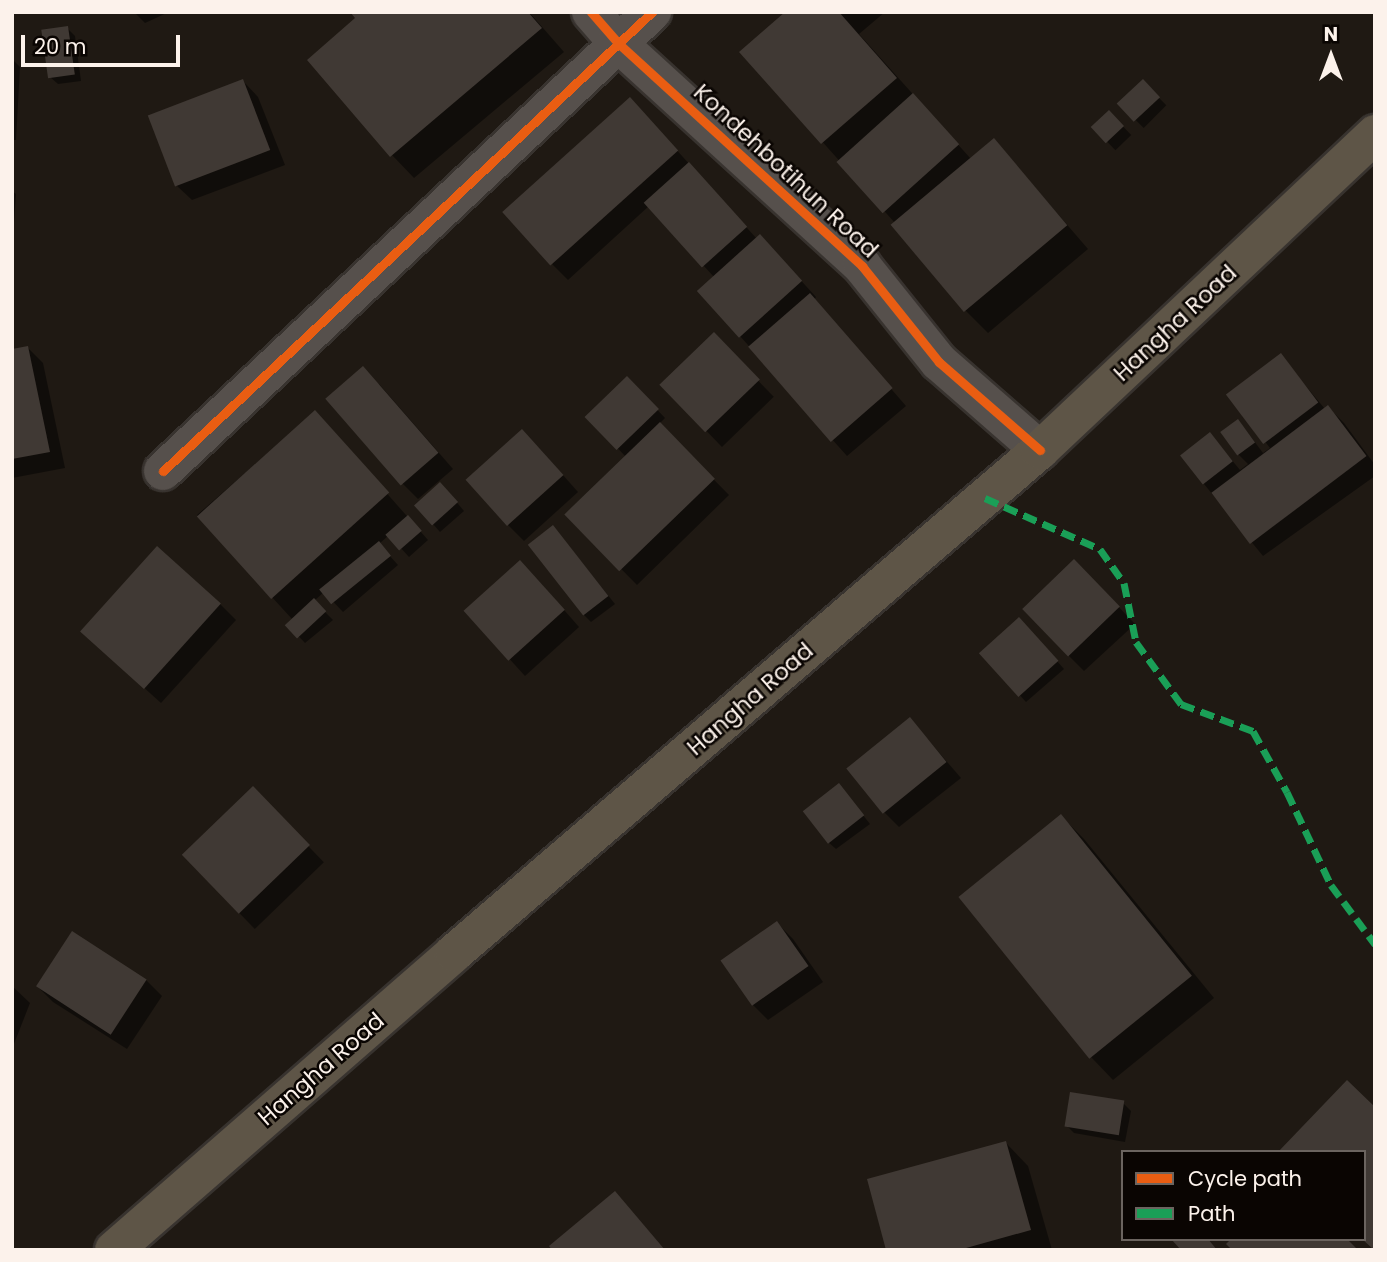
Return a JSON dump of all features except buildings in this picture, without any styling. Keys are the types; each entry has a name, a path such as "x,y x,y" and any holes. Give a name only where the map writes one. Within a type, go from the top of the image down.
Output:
{"highway":[{"name":"Hangha Road","path":"114,1250 453,953 1040,450 1375,134"}],"street":[{"name":"Kondehbotihun Road","path":"591,12 618,43 862,266 939,362 1040,450"},
{"path":"163,471 652,12"}],"marked path":[{"path":"985,498 1100,549 1124,583 1136,642 1181,704 1253,731 1287,792 1331,885 1375,944"}],"cycle path":[{"path":"591,12 618,43 862,266 939,362 1040,450"},
{"path":"163,471 652,12"}]}
